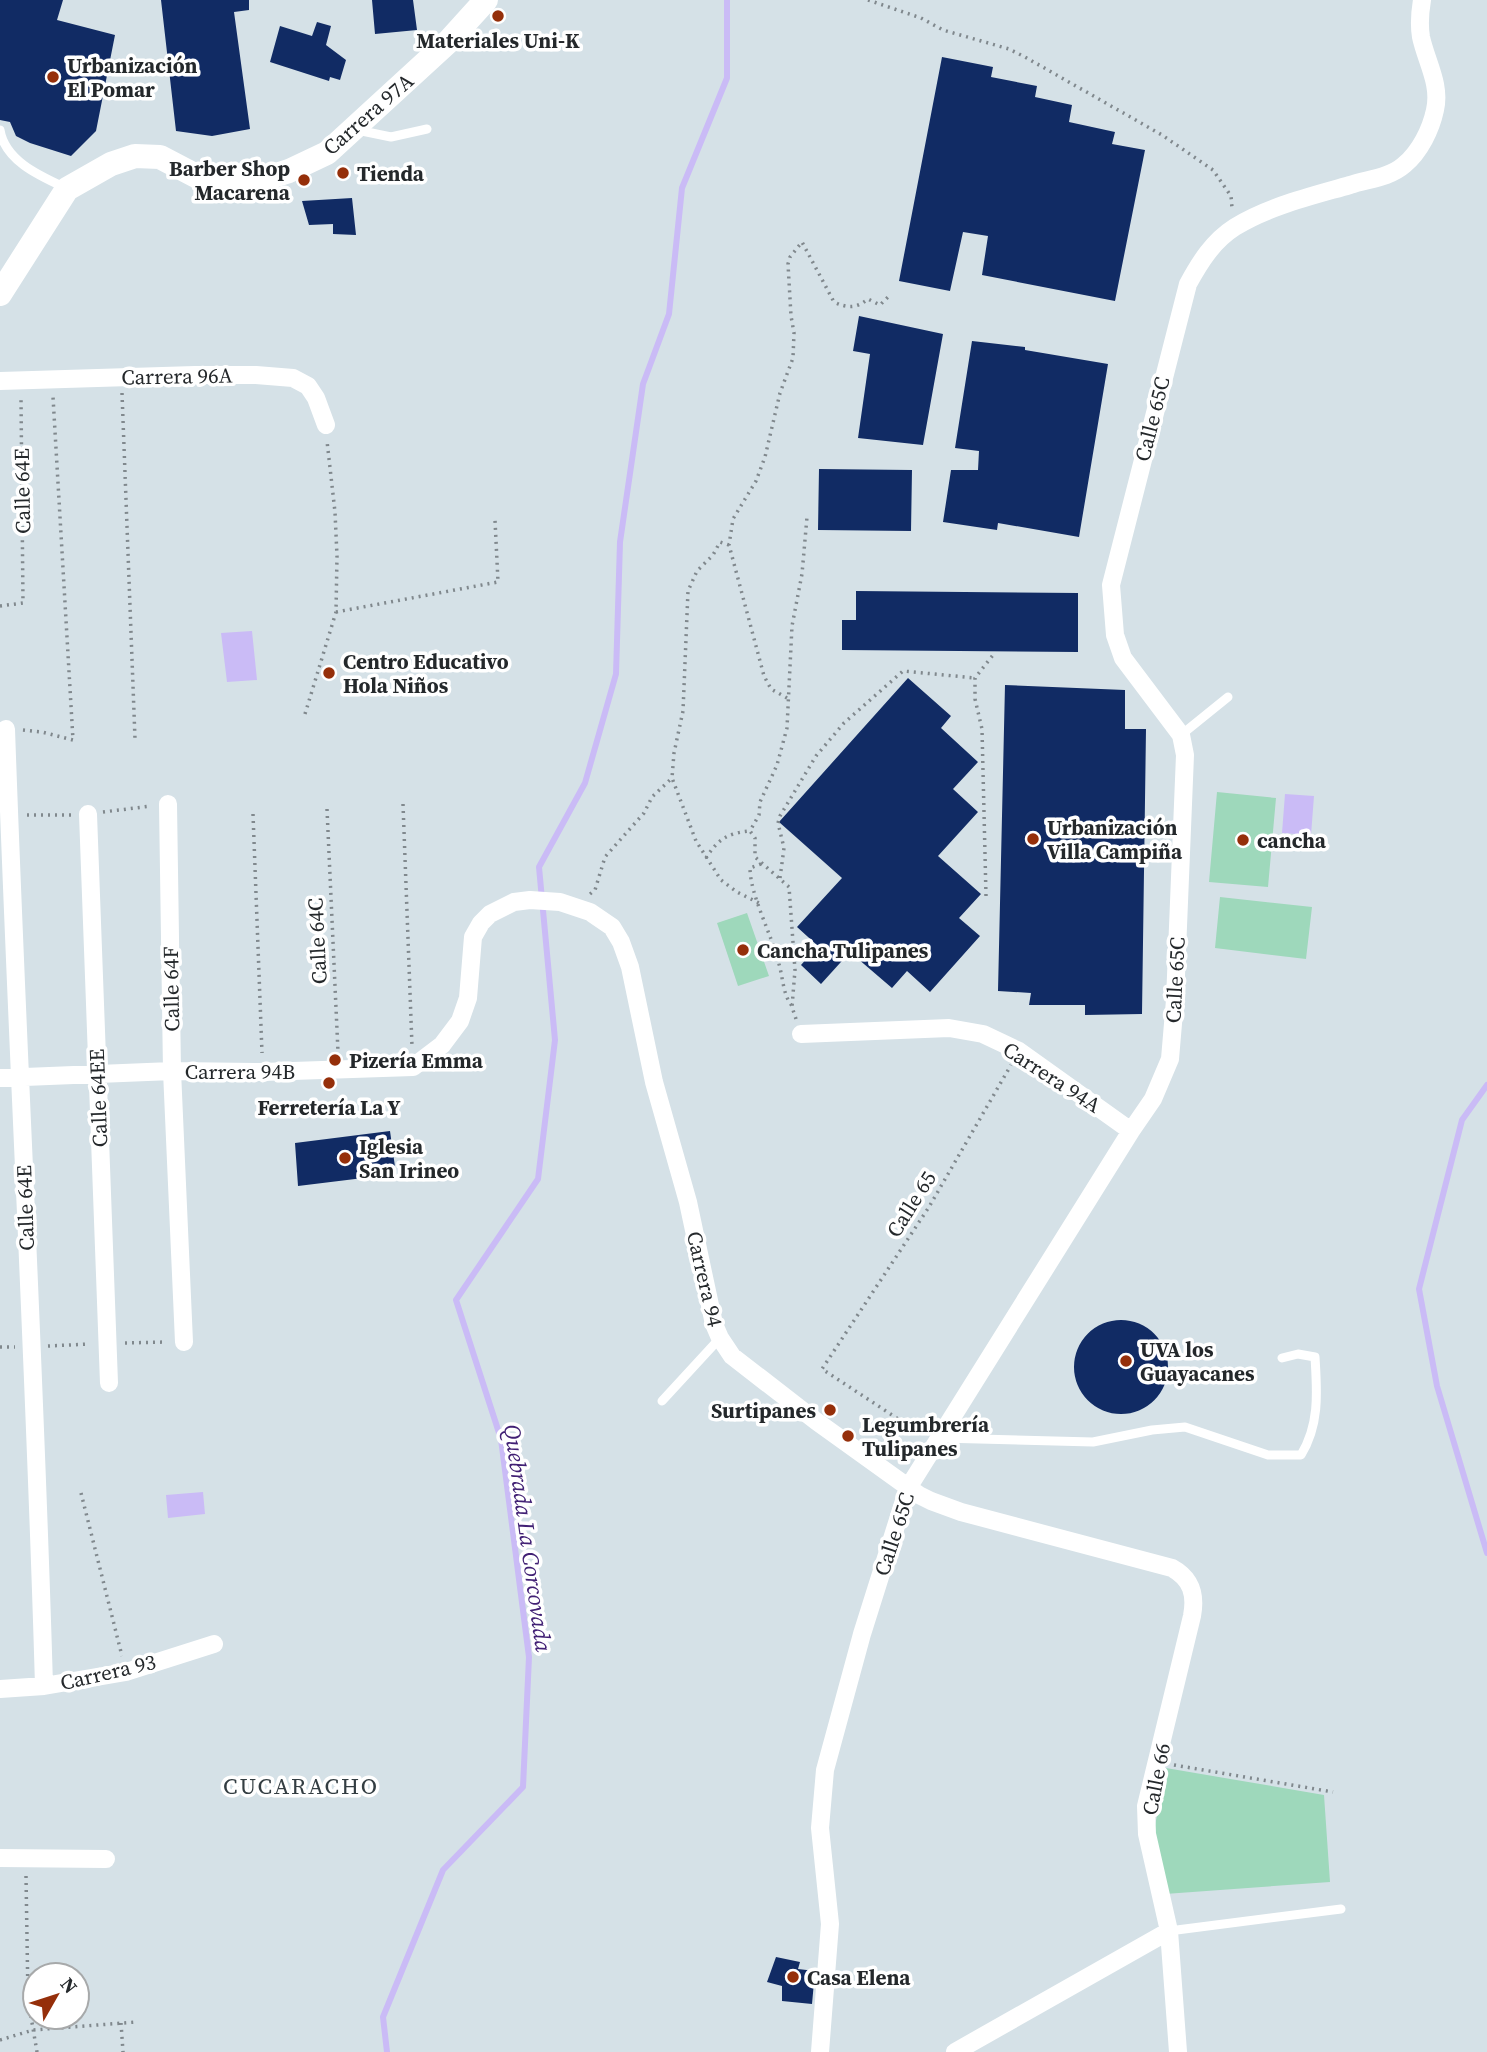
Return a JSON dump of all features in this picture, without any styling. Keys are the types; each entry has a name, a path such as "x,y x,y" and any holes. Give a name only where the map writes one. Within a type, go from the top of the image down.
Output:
{"street":[{"name":"Carrera 97A","path":"0,293 67,189 111,163 135,156 160,157 202,179 270,177 289,171 327,153 447,43 486,0"},
{"name":"Calle 65C","path":"820,2052 830,1924 820,1828 825,1770 862,1634 908,1488 1153,1099 1170,1059 1185,755 1181,735 1123,658 1115,635 1111,585 1188,284 1213,245 1234,228 1273,209 1386,175 1404,165 1415,152 1429,130 1436,107 1435,81 1421,37 1422,0"},
{"name":"Carrera 96A","path":"0,381 257,375 293,378 308,386 316,398 326,425"},
{"name":"Calle 64E","path":"6,729 30,1346 37,1450 44,1686"},
{"name":"Calle 64F","path":"168,804 172,1071 184,1342"},
{"name":"Calle 64EE","path":"88,814 109,1382"},
{"name":"Carrera 94","path":"413,1067 442,1045 460,1021 468,998 473,937 490,914 514,902 530,900 568,905 590,912 612,928 621,942 630,967 654,1082 688,1202 710,1308 720,1338 732,1356 908,1488 931,1502 1172,1568 1183,1575 1193,1590"},
{"name":"Carrera 94A","path":"801,1034 949,1028 983,1034 1018,1051 1131,1131"},
{"name":"Carrera 94B","path":"0,1078 172,1071 262,1072 413,1067"},
{"name":"Calle 66","path":"1178,2052 1169,1931 1149,1843 1146,1806 1192,1616 1195,1601 1193,1590"},
{"name":"Carrera 93","path":"0,1689 44,1686 126,1672 214,1644"},
{"path":"0,1858 106,1859"},
{"path":"955,2052 1169,1931"}],"lane":[{"path":"352,129 391,136 427,129"},
{"path":"0,130 2,143 13,156 36,175 67,189"},
{"path":"1181,735 1228,697"},
{"path":"662,1401 720,1338"},
{"path":"937,1441 1094,1442 1152,1430 1185,1427 1268,1455 1301,1455 1309,1441 1317,1404 1315,1356 1298,1354 1282,1358"},
{"path":"1169,1931 1341,1909"}],"path":[{"path":"868,0 921,18 943,30 1009,49 1162,135 1213,170 1231,197 1234,228"},
{"path":"787,698 771,689 764,677 730,545 733,519 756,481 765,457 780,393 793,358 794,333 787,275 790,257 802,242 834,302 842,306 855,307 867,299 880,305 889,296"},
{"path":"121,377 135,739"},
{"path":"6,729 42,732 73,740 52,378"},
{"name":"Calle 64E","path":"0,606 23,603 21,379"},
{"path":"305,714 336,612 335,512 326,425"},
{"path":"706,858 724,836 750,831 759,816 760,802 777,765 787,728 792,626 802,574 807,517"},
{"path":"336,612 498,582 495,520"},
{"path":"730,545 720,542 713,555 697,572 688,591 682,711 672,778 690,827 721,880 759,903"},
{"path":"986,896 982,729 975,699 975,678 993,654"},
{"path":"780,878 784,848 778,823 780,816 816,756 844,723 903,671 975,678"},
{"path":"568,905 595,890 605,858 644,813 652,797 672,778"},
{"path":"403,804 413,1067"},
{"name":"Calle 64C","path":"327,809 338,1070"},
{"path":"253,814 262,1072"},
{"path":"750,831 755,838 755,857 789,887 795,970 792,1007"},
{"path":"761,864 750,868 751,886 779,962 787,1000 801,1034"},
{"name":"Calle 65","path":"937,1441 822,1369 929,1207 1018,1051"},
{"path":"81,1493 126,1672"},
{"path":"1158,1762 1333,1792"},
{"path":"24,1860 27,1879 28,1961"},
{"path":"91,2026 136,2022"},
{"path":"121,2024 123,2052"},
{"path":"0,2040 30,2031"},
{"path":"33,2031 37,2052"}],"green space":[{"name":"cancha","path":"1217,792 1276,798 1268,887 1209,882"},
{"name":"cancha","path":"1220,897 1312,907 1306,959 1215,948"},
{"name":"Cancha Tulipanes","path":"747,913 769,976 738,986 717,923"},
{"path":"1166,1768 1324,1795 1330,1882 1165,1894 1154,1831"}],"shaded area":[{"path":"252,631 257,680 227,682 221,633"},
{"path":"1285,794 1314,796 1311,835 1282,833"},
{"path":"203,1492 205,1514 168,1518 166,1495"}],"building":[{"name":"Urbanización El Pomar","path":"0,0 63,0 57,20 115,35 96,131 71,156 16,136 10,122 0,120"},
{"path":"161,0 249,0 249,10 234,12 250,129 212,136 176,131"},
{"path":"372,0 413,0 417,30 375,34"},
{"path":"317,22 331,26 326,45 346,60 340,80 330,77 329,81 270,62 280,26 312,36"},
{"path":"942,57 993,67 991,77 1037,86 1035,97 1072,105 1069,122 1115,132 1112,144 1145,150 1115,301 982,275 988,236 963,232 950,291 899,281"},
{"path":"352,198 356,235 333,234 333,224 309,225 302,201"},
{"path":"859,316 943,334 923,445 858,438 870,354 853,351"},
{"path":"972,341 1025,347 1025,350 1108,364 1079,537 998,523 997,530 943,522 951,470 978,470 979,451 955,448"},
{"path":"819,469 912,470 911,531 818,530"},
{"path":"856,591 1078,593 1078,652 842,650 842,620 856,620"},
{"path":"908,678 951,716 941,728 978,762 953,789 978,812 938,856 981,894 959,918 980,936 930,992 907,971 892,988 850,952 821,984 801,965 818,946 797,927 842,878 779,822"},
{"path":"1005,685 1125,690 1125,729 1146,729 1142,1014 1085,1015 1085,1005 1029,1005 1031,993 998,991"},
{"name":"Iglesia San Irineo","path":"390,1131 396,1174 298,1186 295,1143"},
{"path":"1121,1320 1139,1323 1154,1334 1165,1349 1168,1367 1165,1385 1154,1400 1139,1411 1121,1414 1103,1411 1088,1400 1077,1385 1074,1367 1077,1349 1088,1334 1103,1323"},
{"name":"Casa Elena","path":"776,1957 800,1962 798,1969 815,1971 812,2004 782,2001 782,1986 767,1982"}],"waterway":[{"name":"Quebrada La Corcovada","path":"387,2052 383,2017 443,1870 523,1787 529,1657 501,1439 456,1300 538,1179 555,1040 539,867 585,783 616,674 620,542 643,384 669,314 682,188 727,78 727,0"},
{"path":"1487,1085 1462,1120 1419,1289 1437,1386 1487,1553"}],"place":[{"name":"Materiales Uni-K","path":"498,16"},
{"name":"Urbanización El Pomar","path":"53,77"},
{"name":"Tienda","path":"343,173"},
{"name":"Barber Shop Macarena","path":"304,180"},
{"name":"Centro Educativo Hola Niños","path":"329,673"},
{"name":"Urbanización Villa Campiña","path":"1033,839"},
{"name":"cancha","path":"1243,840"},
{"name":"Cancha Tulipanes","path":"743,950"},
{"name":"Pizería Emma","path":"335,1060"},
{"name":"Ferretería La Y","path":"329,1083"},
{"name":"Iglesia San Irineo","path":"345,1158"},
{"name":"UVA los Guayacanes","path":"1126,1361"},
{"name":"Surtipanes","path":"830,1410"},
{"name":"Legumbrería Tulipanes","path":"848,1436"},
{"name":"Casa Elena","path":"793,1977"}],"district":[{"name":"CUCARACHO","path":"301,1786"}]}
